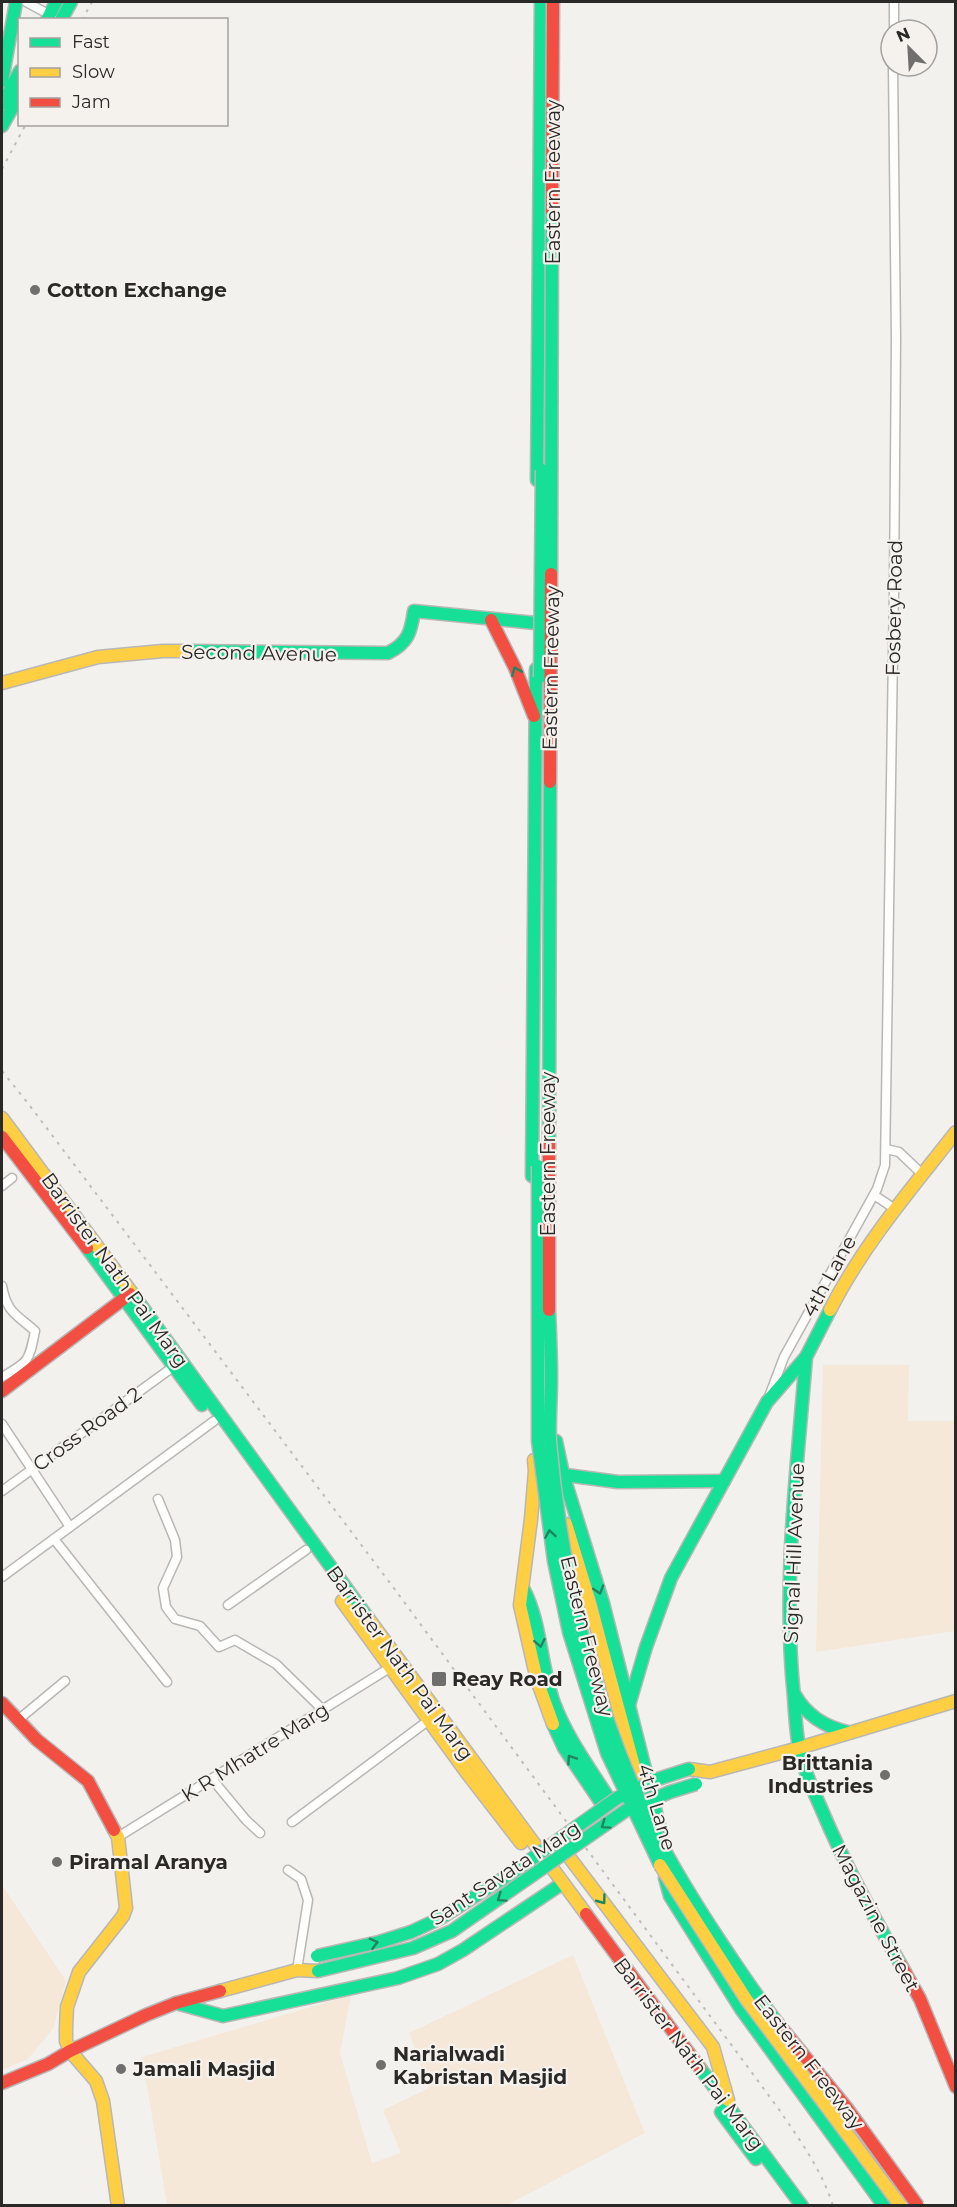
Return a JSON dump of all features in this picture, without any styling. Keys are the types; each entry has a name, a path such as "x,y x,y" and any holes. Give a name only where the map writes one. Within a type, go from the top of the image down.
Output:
{"main road":[{"path":"2,81 16,2"},
{"path":"54,18 56,2"},
{"path":"54,18 71,2"},
{"path":"542,2 531,1287 532,1440 535,1472 520,1605 537,1680 564,1748 608,1805"},
{"name":"Eastern Freeway","path":"542,2 537,1329 538,1441 554,1561 569,1632 606,1753 663,1870 746,1999 901,2205"},
{"path":"553,2 556,1440 563,1474 603,1603 629,1705 621,1717"},
{"name":"Eastern Freeway","path":"553,2 548,1277 550,1439 566,1558 592,1672 616,1746 643,1808 674,1866 763,2005 846,2107 918,2205"},
{"path":"2,104 18,75"},
{"path":"2,126 18,98"},
{"name":"Second Avenue","path":"2,683 98,657 163,651 388,653 402,647 411,635 414,611 535,623"},
{"path":"491,620 515,668 536,723"},
{"path":"536,723 555,724"},
{"name":"Barrister Nath Pai Marg","path":"2,1118 5,1135 55,1205 128,1296 396,1655 559,1886"},
{"path":"806,1357 839,1293 895,1209 956,1132"},
{"path":"3,1383 128,1296"},
{"name":"Barrister Nath Pai Marg","path":"128,1296 173,1367 203,1399 214,1421 429,1720 559,1886 709,2088 790,2205"},
{"name":"4th Lane","path":"806,1357 767,1402 671,1578 646,1647 629,1705 662,1835 698,1914 760,2008 798,2053 912,2205"},
{"name":"Signal Hill Avenue","path":"799,1748 793,1692 789,1612 791,1540 806,1357"},
{"path":"535,1472 618,1482 724,1480"},
{"path":"535,1472 565,1520 621,1717 653,1842 690,1920 750,2013 814,2096 892,2205"},
{"path":"793,1692 800,1706 812,1716 834,1729 852,1732"},
{"name":"Sant Savata Marg","path":"297,1970 317,1956 401,1935 441,1918 513,1872 608,1805 658,1779 689,1769 711,1772 956,1701"},
{"path":"2,1703 37,1740 88,1781 118,1837 126,1908 123,1916 79,1972 67,2007 66,2041 70,2051 96,2081 103,2101 118,2205"},
{"name":"Magazine Street","path":"799,1748 832,1834 866,1904 920,1999 956,2087"},
{"name":"Sant Savata Marg","path":"2,2083 48,2064 146,2015 176,2004 297,1970 318,1971 374,1959 404,1951 452,1931 625,1811 696,1784 711,1772"},
{"path":"566,1853 713,2046 731,2110"},
{"path":"663,1870 670,1896 741,2009 885,2205"},
{"path":"176,2004 223,2016 398,1978 438,1964 463,1950 559,1886"},
{"name":"Barrister Nath Pai Marg","path":"709,2088 731,2110 802,2205"}],"street":[{"path":"26,2 54,18"},
{"path":"894,2 894,18"},
{"name":"Fosbery Road","path":"886,1149 896,387 893,78"},
{"path":"886,1149 899,1152 922,1174"},
{"name":"4th Lane","path":"767,1402 784,1357 874,1195 885,1165 886,1149"},
{"path":"2,1186 12,1178"},
{"path":"874,1195 895,1209"},
{"path":"2,1286 10,1310 35,1331 30,1356 3,1383"},
{"name":"Cross Road 2","path":"2,1491 173,1367"},
{"path":"2,1577 214,1421"},
{"path":"2,1425 70,1527"},
{"path":"158,1499 175,1540 177,1557 163,1588 166,1607 175,1619 200,1626 219,1647 235,1640 276,1665 322,1709"},
{"path":"54,1539 167,1682"},
{"path":"228,1605 306,1550"},
{"name":"K R Mhatre Marg","path":"118,1837 391,1667"},
{"path":"18,1720 65,1681"},
{"path":"292,1822 429,1720"},
{"path":"212,1779 246,1820 260,1833"},
{"path":"288,1870 301,1879 308,1900 297,1970"}],"shaded area":[{"path":"823,1365 909,1365 908,1421 955,1421 955,1631 816,1652"},
{"path":"2,1885 66,1981 53,2029 28,2059 2,2070"},
{"path":"573,1955 645,2133 507,2205 167,2205 142,2057 351,1995 340,2053 372,2163 401,2153 383,2110 429,2088 409,2033"}],"railway":[{"path":"83,18 92,2"},
{"path":"2,169 25,126"},
{"path":"2,1071 393,1587 778,2108 816,2167 833,2206"}],"traffic: fast":[{"path":"2,81 16,2"},
{"path":"48,18 56,2"},
{"path":"62,18 71,2"},
{"path":"537,480 541,2"},
{"path":"2,104 18,75"},
{"path":"2,126 18,98"},
{"path":"551,574 552,211"},
{"path":"540,677 542,470"},
{"path":"187,651 388,653 404,641 414,611 535,623"},
{"path":"532,1176 536,669"},
{"path":"549,1145 550,782"},
{"path":"538,1166 538,1441 554,1561 569,1632 607,1753 660,1865"},
{"path":"87,1248 202,1405"},
{"path":"132,1293 368,1618"},
{"path":"549,1310 550,1442 555,1489 570,1582 607,1718 642,1806 669,1859 722,1944 780,2026"},
{"path":"629,1705 646,1647 671,1578 767,1402 806,1357 830,1310"},
{"path":"806,1357 790,1570 791,1655 798,1741 806,1773 832,1834 901,1965"},
{"path":"556,1441 563,1474 603,1603 662,1836"},
{"path":"558,1474 618,1482 724,1481"},
{"path":"523,1588 534,1616 549,1689 559,1716 572,1741 611,1802"},
{"path":"795,1695 817,1720 848,1732"},
{"path":"553,1724 564,1748 604,1807"},
{"path":"317,1956 379,1942 411,1932 441,1918 513,1872 617,1798 658,1779 689,1769"},
{"path":"318,1971 413,1948 452,1931 625,1811 696,1784"},
{"path":"665,1878 670,1896 741,2009 884,2206"},
{"path":"176,2003 223,2016 398,1978 438,1964 463,1950 563,1883"},
{"path":"700,2068 802,2206"},
{"path":"721,2112 756,2159"}],"traffic: slow":[{"path":"2,683 98,657 187,651"},
{"path":"2,1118 132,1293"},
{"path":"830,1310 873,1240 956,1132"},
{"path":"534,1460 531,1519 520,1605 537,1680 553,1724"},
{"path":"566,1524 640,1788"},
{"path":"342,1601 521,1843"},
{"path":"368,1618 586,1914"},
{"path":"689,1769 710,1772 956,1701"},
{"path":"114,1830 118,1837 126,1908 123,1916 79,1972 67,2007 66,2041 70,2051 96,2081 103,2101 118,2206"},
{"path":"566,1853 713,2047 728,2100"},
{"path":"660,1865 746,1999 901,2206"},
{"path":"220,1991 297,1970 318,1971"}],"traffic: jam":[{"path":"552,211 553,2"},
{"path":"550,782 551,574"},
{"path":"491,620 515,668 534,716"},
{"path":"2,1137 87,1248"},
{"path":"549,1145 549,1310"},
{"path":"2,1391 130,1294"},
{"path":"2,1703 37,1740 88,1781 114,1830"},
{"path":"586,1914 700,2068"},
{"path":"901,1965 920,1999 956,2087"},
{"path":"2,2083 48,2064 146,2015 176,2003 220,1991"},
{"path":"780,2026 846,2107 918,2206"}],"place":[{"name":"Cotton Exchange","path":"35,290"},
{"name":"Reay Road","path":"439,1679"},
{"name":"Brittania Industries","path":"885,1775"},
{"name":"Piramal Aranya","path":"57,1862"},
{"name":"Narialwadi Kabristan Masjid","path":"381,2065"},
{"name":"Jamali Masjid","path":"121,2069"}]}
